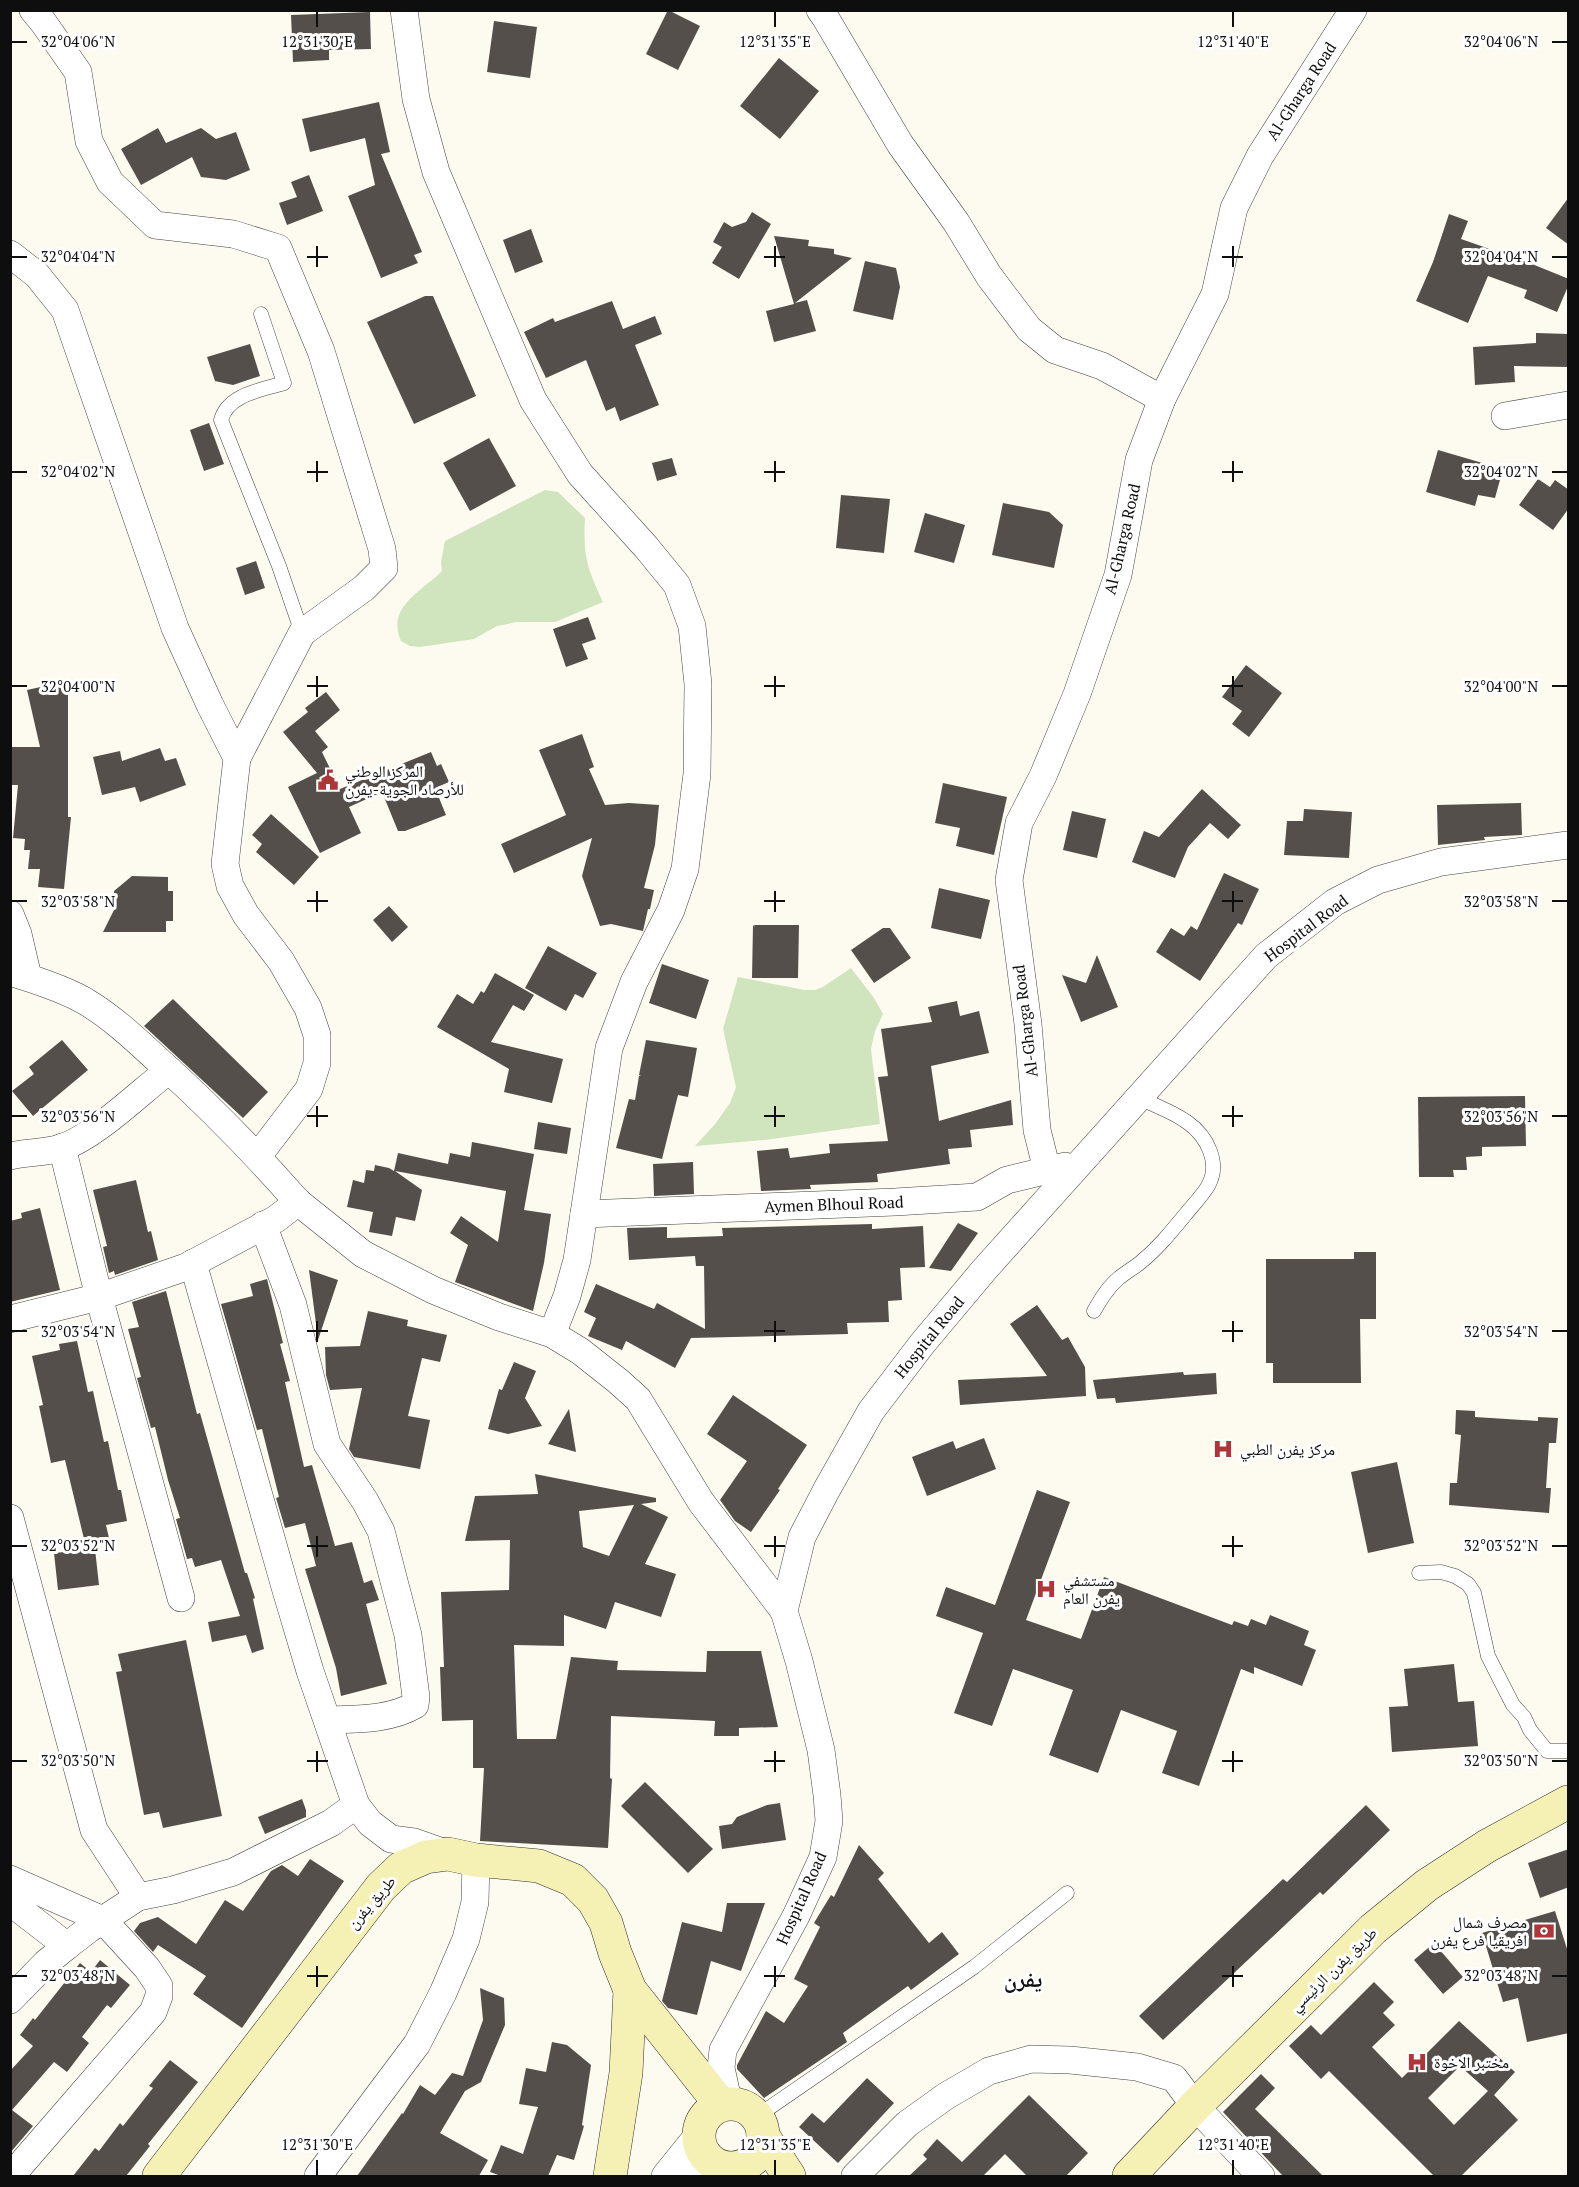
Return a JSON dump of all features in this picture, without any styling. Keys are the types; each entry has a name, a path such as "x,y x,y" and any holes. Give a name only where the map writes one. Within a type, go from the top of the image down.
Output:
{"main road":[{"name":"طريق يفرن الرئيسي","path":"1129,2176 1195,2106 1373,1929 1427,1884 1487,1846 1569,1802"},
{"name":"طريق يفرن","path":"159,2176 381,1887 401,1868 426,1857 462,1857 539,1866 573,1880 593,1900 606,1923 630,1990 728,2121"},
{"path":"610,2176 619,2131 626,2073 630,1990"},
{"path":"728,2121 757,2155 750,2162 734,2170 704,2153 700,2145 728,2121"},
{"path":"728,2121 789,2176"}],"street":[{"path":"33,10 78,72 89,141 110,182 155,225 233,234 278,248 321,351 382,549 384,568 364,588 302,633 237,758 225,864 230,886 246,915 281,961 308,1008 317,1035 317,1063 309,1089 258,1156"},
{"path":"404,10 416,99 436,172 532,400 580,474 646,547 676,585 692,626 698,684 697,774 685,869 671,910 634,981 609,1048 577,1260 567,1296 552,1334"},
{"path":"820,10 900,144 1029,329 1055,350 1102,366 1162,399"},
{"name":"Al-Gharga Road","path":"1047,1170 1037,1131 1028,1024 1009,880 1019,823 1077,694 1118,575 1139,460 1162,399 1215,294 1234,208 1270,139 1353,10"},
{"path":"10,254 37,275 65,310 175,628 237,758"},
{"path":"1505,416 1569,405"},
{"name":"Hospital Road","path":"728,2121 721,2068 723,2050 796,1916 823,1857 829,1821 821,1750 799,1660 784,1611 802,1537 871,1411 922,1344 984,1270 1266,956 1335,902 1378,880 1441,862 1569,845"},
{"path":"10,914 18,934 19,975 87,1002 130,1035 170,1070 258,1156 298,1202 363,1254 433,1290 499,1317 552,1334 580,1351 638,1399 701,1502 784,1611"},
{"path":"10,1156 62,1147 103,1125 170,1070"},
{"path":"62,1147 99,1297 181,1598"},
{"name":"Aymen Blhoul Road","path":"584,1214 977,1197 1007,1180 1078,1163"},
{"path":"10,1319 99,1297 193,1263 276,1219 298,1202"},
{"path":"263,1225 293,1305 327,1444 365,1501 381,1531 408,1635 415,1705 396,1713 368,1718 328,1720"},
{"path":"193,1263 255,1487 310,1671 356,1805 370,1823 391,1839 414,1842 462,1857 475,1902 466,1940 417,2044 318,2176"},
{"path":"10,1518 94,1830 138,1897"},
{"path":"10,2000 67,1946 138,1897 173,1890 233,1872 331,1823 356,1805"},
{"path":"10,1879 103,1920 147,1968 159,1986 159,1996 154,2011 11,2176"},
{"path":"10,1902 67,1946"},
{"path":"855,2176 907,2124 946,2096 990,2071 1031,2059 1070,2060 1137,2067 1174,2078 1195,2106 1261,2176"},
{"path":"665,2176 728,2121"},
{"path":"681,2176 734,2170"}],"lane":[{"path":"261,314 284,383 239,397 223,412 220,420 279,566 302,633"},
{"path":"1094,1311 1107,1290 1119,1278 1162,1244 1209,1185 1213,1167 1207,1142 1188,1122 1170,1110 1162,1109 1138,1097"},
{"path":"1419,1573 1441,1572 1455,1576 1468,1584 1474,1593 1488,1656 1513,1705 1547,1751 1569,1751"},
{"path":"728,2121 974,1966 1067,1893"}],"green space":[{"path":"545,490 558,492 585,518 587,562 603,602 555,622 517,622 497,626 474,639 420,647 410,646 401,641 398,619 402,609 416,593 442,571 441,562 445,541"},
{"path":"851,968 883,1014 875,1031 871,1049 880,1124 765,1140 695,1146 730,1103 736,1087 723,1029 738,977 815,990"}],"building":[{"path":"668,10 700,26 678,70 646,54"},
{"path":"370,12 371,49 329,50 329,60 293,62 291,15"},
{"path":"494,21 537,27 530,78 487,72"},
{"path":"779,58 819,91 780,139 740,106"},
{"path":"379,102 390,152 381,154 422,252 414,255 418,263 381,278 348,196 375,185 365,138 310,152 302,119"},
{"path":"158,128 166,143 201,128 216,139 236,132 250,170 226,180 201,177 192,157 141,185 121,149"},
{"path":"309,175 323,211 287,225 279,203 297,197 291,182"},
{"path":"1569,197 1569,245 1546,228"},
{"path":"752,212 771,224 739,279 712,263 722,247 713,242 724,222 732,227 746,222"},
{"path":"1449,214 1468,221 1461,239 1569,279 1557,312 1524,298 1527,290 1488,276 1468,323 1416,301 1433,262"},
{"path":"531,229 543,262 515,273 503,240"},
{"path":"774,236 809,240 808,246 834,249 834,254 852,258 795,303 807,300 816,331 774,342 766,311 794,304"},
{"path":"865,261 896,268 900,287 893,320 853,311"},
{"path":"425,296 433,296 476,396 414,424 367,322"},
{"path":"612,301 623,329 655,316 662,334 635,345 659,405 620,421 615,407 606,411 586,360 546,378 524,332 553,318 555,322"},
{"path":"1536,333 1569,334 1569,367 1514,366 1515,382 1475,385 1473,347 1536,343"},
{"path":"250,344 260,376 233,385 215,381 207,357"},
{"path":"209,423 224,464 204,471 190,430"},
{"path":"489,438 516,486 470,511 443,463"},
{"path":"1438,450 1503,469 1495,498 1478,495 1475,506 1426,492"},
{"path":"672,458 677,475 657,481 652,463"},
{"path":"1538,479 1550,487 1555,480 1569,490 1569,508 1553,530 1519,505"},
{"path":"841,495 890,499 884,553 836,548"},
{"path":"1003,503 1049,512 1063,525 1054,568 992,555"},
{"path":"925,513 965,525 954,563 914,552"},
{"path":"256,561 265,588 245,595 236,568"},
{"path":"588,617 596,639 582,644 588,659 566,667 553,629"},
{"path":"1246,665 1282,693 1249,737 1232,724 1242,711 1222,697"},
{"path":"68,681 68,817 71,817 64,889 38,887 40,869 28,869 30,850 24,850 25,839 13,838 18,785 10,785 10,747 40,747 27,690"},
{"path":"326,692 340,710 315,731 328,747 322,752 340,789 431,752 437,766 441,764 449,782 435,788 446,815 405,831 398,831 382,792 349,807 361,833 320,853 288,787 317,773 283,732 308,712 305,708"},
{"path":"582,734 594,767 589,769 605,805 629,803 659,805 655,845 644,888 654,890 643,931 611,924 600,926 582,876 592,838 514,873 501,844 566,815 539,750"},
{"path":"160,748 165,761 176,758 186,785 140,802 135,787 102,795 93,757 120,751 122,761"},
{"path":"943,783 1007,797 994,855 956,846 960,828 935,823"},
{"path":"1202,789 1241,825 1228,839 1210,823 1188,847 1175,878 1132,862 1144,831 1159,837"},
{"path":"1521,803 1522,835 1484,837 1485,840 1438,845 1437,805"},
{"path":"1304,809 1352,812 1349,858 1284,855 1287,821 1303,821"},
{"path":"1072,811 1106,819 1097,858 1063,850"},
{"path":"271,814 319,857 294,885 256,852 262,844 252,835"},
{"path":"1224,873 1259,889 1242,925 1238,923 1200,981 1156,952 1171,928 1184,936 1191,926 1197,930"},
{"path":"132,876 168,877 168,891 173,891 173,921 166,921 166,932 103,932 115,908 114,891"},
{"path":"939,888 990,900 981,939 931,928"},
{"path":"389,906 408,927 392,942 373,920"},
{"path":"753,925 755,927 754,925 799,925 798,978 752,978"},
{"path":"883,928 890,928 911,958 874,983 851,950"},
{"path":"548,946 597,973 583,998 575,994 566,1011 525,988"},
{"path":"1097,955 1118,1007 1081,1022 1062,975 1086,983"},
{"path":"662,964 709,980 696,1019 649,1003"},
{"path":"495,973 534,995 524,1011 513,1005 491,1042 563,1059 552,1103 504,1092 509,1069 437,1027 457,994 473,1004 481,991 484,993"},
{"path":"173,999 268,1092 243,1118 144,1026"},
{"path":"957,1001 960,1016 979,1011 989,1053 931,1066 939,1121 1011,1100 1013,1125 970,1130 972,1147 948,1149 950,1164 877,1174 878,1182 810,1185 811,1189 761,1191 757,1151 788,1148 790,1158 830,1153 829,1144 888,1141 878,1077 888,1076 881,1029 932,1022 928,1007"},
{"path":"62,1040 88,1070 33,1116 12,1091 34,1074 29,1067"},
{"path":"646,1040 697,1048 688,1097 678,1095 662,1159 616,1148 629,1099 635,1100"},
{"path":"1525,1096 1526,1146 1482,1147 1482,1156 1466,1157 1467,1170 1453,1170 1454,1177 1419,1177 1418,1097"},
{"path":"538,1122 571,1128 567,1154 534,1149"},
{"path":"472,1142 534,1154 524,1210 551,1214 544,1263 533,1311 455,1282 468,1245 450,1233 461,1216 498,1242 506,1191 395,1171 422,1190 415,1221 396,1217 392,1236 369,1232 373,1212 347,1207 353,1180 364,1183 366,1170 374,1171 375,1165 394,1171 398,1153 448,1164 450,1153 470,1157"},
{"path":"693,1162 694,1194 654,1196 653,1164"},
{"path":"136,1180 148,1232 151,1231 158,1260 115,1275 114,1271 109,1273 103,1247 107,1246 93,1190"},
{"path":"40,1208 60,1290 10,1302 10,1221 22,1218 21,1213"},
{"path":"958,1223 978,1233 951,1271 929,1268"},
{"path":"872,1224 872,1229 923,1226 925,1267 900,1268 902,1300 888,1301 889,1322 847,1323 848,1334 691,1338 675,1368 626,1341 622,1350 588,1336 596,1318 584,1312 596,1284 654,1309 657,1303 705,1329 704,1266 696,1266 695,1256 629,1260 627,1228 667,1227 667,1238 723,1236 722,1228"},
{"path":"1354,1252 1376,1252 1376,1319 1360,1319 1361,1383 1273,1383 1273,1363 1266,1363 1266,1259 1354,1259"},
{"path":"309,1270 338,1280 318,1340 318,1339"},
{"path":"267,1279 283,1343 280,1344 290,1381 285,1382 304,1467 312,1465 335,1546 352,1542 364,1583 372,1580 379,1600 366,1604 387,1684 341,1696 336,1668 305,1569 316,1566 305,1523 285,1528 276,1498 279,1497 262,1429 257,1430 221,1304 253,1296 250,1284"},
{"path":"166,1291 197,1414 200,1413 245,1573 247,1573 255,1598 253,1599 264,1649 252,1653 246,1635 212,1642 208,1622 240,1616 221,1560 195,1567 192,1558 187,1559 176,1519 180,1518 155,1427 151,1428 137,1378 141,1377 128,1329 139,1327 132,1302"},
{"path":"1037,1305 1062,1340 1068,1337 1085,1367 1086,1396 960,1405 958,1380 1047,1376 1010,1324"},
{"path":"368,1311 408,1320 407,1326 447,1335 440,1362 422,1358 408,1416 430,1420 420,1469 354,1457 349,1449 362,1388 330,1390 326,1375 325,1347 360,1346"},
{"path":"77,1341 88,1392 93,1391 104,1442 108,1441 127,1521 106,1525 109,1538 85,1543 65,1460 51,1463 39,1406 43,1405 32,1356 60,1350 59,1344"},
{"path":"514,1362 536,1371 525,1398 542,1426 508,1434 488,1429 499,1389 502,1390"},
{"path":"1183,1372 1184,1375 1216,1373 1217,1394 1116,1403 1115,1398 1097,1399 1093,1380"},
{"path":"733,1395 807,1445 751,1532 735,1521 720,1500 747,1461 707,1434"},
{"path":"569,1409 576,1452 548,1444"},
{"path":"1456,1410 1475,1411 1475,1417 1538,1421 1538,1417 1558,1418 1556,1443 1549,1443 1546,1488 1551,1488 1549,1513 1449,1505 1450,1483 1457,1483 1461,1435 1455,1434"},
{"path":"984,1438 996,1469 927,1496 912,1457 953,1441 956,1449"},
{"path":"1397,1462 1414,1543 1368,1553 1351,1472"},
{"path":"535,1474 656,1498 656,1502 641,1504 668,1517 645,1564 676,1574 661,1617 615,1602 606,1629 564,1615 564,1646 514,1645 517,1739 556,1739 571,1657 618,1661 617,1670 706,1672 707,1651 761,1651 778,1727 739,1728 739,1736 714,1736 715,1721 611,1716 610,1778 612,1779 608,1848 480,1841 484,1768 473,1768 473,1720 442,1721 440,1667 444,1667 441,1592 509,1590 510,1540 465,1541 475,1496 538,1494","holes":["634,1505 609,1556 583,1547 579,1511"]},
{"path":"1037,1490 1070,1502 1026,1620 1081,1639 1104,1577 1232,1625 1234,1621 1248,1626 1251,1619 1266,1625 1270,1615 1309,1631 1304,1645 1316,1650 1302,1686 1254,1667 1254,1674 1241,1669 1199,1786 1162,1773 1177,1731 1121,1710 1098,1773 1049,1755 1073,1690 1013,1669 992,1726 954,1713 983,1633 936,1616 946,1587 995,1605"},
{"path":"95,1549 99,1585 58,1590 54,1553"},
{"path":"186,1640 222,1816 163,1828 159,1812 144,1815 116,1672 122,1671 118,1654"},
{"path":"1454,1664 1458,1702 1474,1701 1478,1746 1392,1752 1389,1707 1408,1706 1404,1669"},
{"path":"645,1782 713,1849 688,1873 621,1806"},
{"path":"302,1799 306,1817 265,1834 258,1817"},
{"path":"780,1803 786,1840 722,1849 719,1826 732,1824 737,1817 767,1805"},
{"path":"1366,1805 1390,1830 1323,1895 1320,1892 1163,2040 1139,2016 1283,1879 1287,1882"},
{"path":"859,1845 884,1873 878,1879 929,1943 942,1932 959,1954 911,1990 908,1986 843,2033 847,2042 764,2098 737,2069 737,2065 766,2011 784,2023 808,1986 794,1979 820,1927 814,1923 831,1895 834,1897"},
{"path":"1569,1849 1569,1887 1540,1898 1528,1863"},
{"path":"310,1859 344,1881 242,2028 193,1994 206,1976 158,1945 153,1952 134,1931 140,1923 158,1917 196,1944 225,1900 243,1911 271,1871 282,1865 298,1876"},
{"path":"727,1903 765,1903 741,1971 711,1961 697,2015 668,2008 662,2001 682,1922 722,1932"},
{"path":"1555,1911 1569,1955 1569,2033 1527,2042 1518,1998 1503,2002 1482,1933"},
{"path":"1434,1943 1463,1977 1443,1994 1414,1960"},
{"path":"100,1960 130,1985 111,2008 107,2005 82,2037 89,2043 67,2072 54,2062 12,2110 33,2126 10,2153 10,2071 33,2046 20,2035 33,2018 35,2020 80,1963 91,1972"},
{"path":"1374,1982 1394,2002 1383,2013 1395,2025 1372,2047 1402,2078 1459,2021 1515,2072 1494,2095 1518,2120 1461,2176 1434,2176 1329,2071 1321,2079 1289,2046 1311,2025 1321,2035","holes":["1460,2066 1488,2091 1454,2125 1428,2098"]},
{"path":"480,1988 504,1998 505,2025 481,2082 465,2091 440,2133 488,2160 479,2176 357,2176 403,2114 420,2085 435,2095 452,2073 463,2076 483,2020"},
{"path":"552,2042 567,2045 591,2065 582,2125 584,2126 574,2160 557,2155 548,2176 501,2176 490,2172 501,2145 523,2154 538,2107 519,2104 526,2068 546,2072"},
{"path":"170,2060 198,2082 148,2144 150,2146 126,2176 73,2176 95,2148 99,2151 120,2123 123,2126 153,2088 149,2086"},
{"path":"1261,2074 1275,2088 1255,2109 1323,2176 1283,2176 1223,2112"},
{"path":"867,2078 894,2103 838,2163 799,2127 812,2113 824,2123"},
{"path":"1029,2095 1088,2153 1066,2176 1027,2176 1005,2154 983,2176 909,2176 927,2159 923,2155 937,2139 962,2162"}],"place":[{"name":"المركز الوطني للأرصاد الجوية-يفرن","path":"328,780"},
{"name":"مركز يفرن الطبي","path":"1223,1449"},
{"name":"مستشفي يفرن العام","path":"1046,1589"},
{"name":"مصرف شمال افريقيا فرع يفرن","path":"1544,1931"},
{"name":"مختبر الاخوة","path":"1417,2062"}],"district":[{"name":"يفرن","path":"1023,1979"}]}
